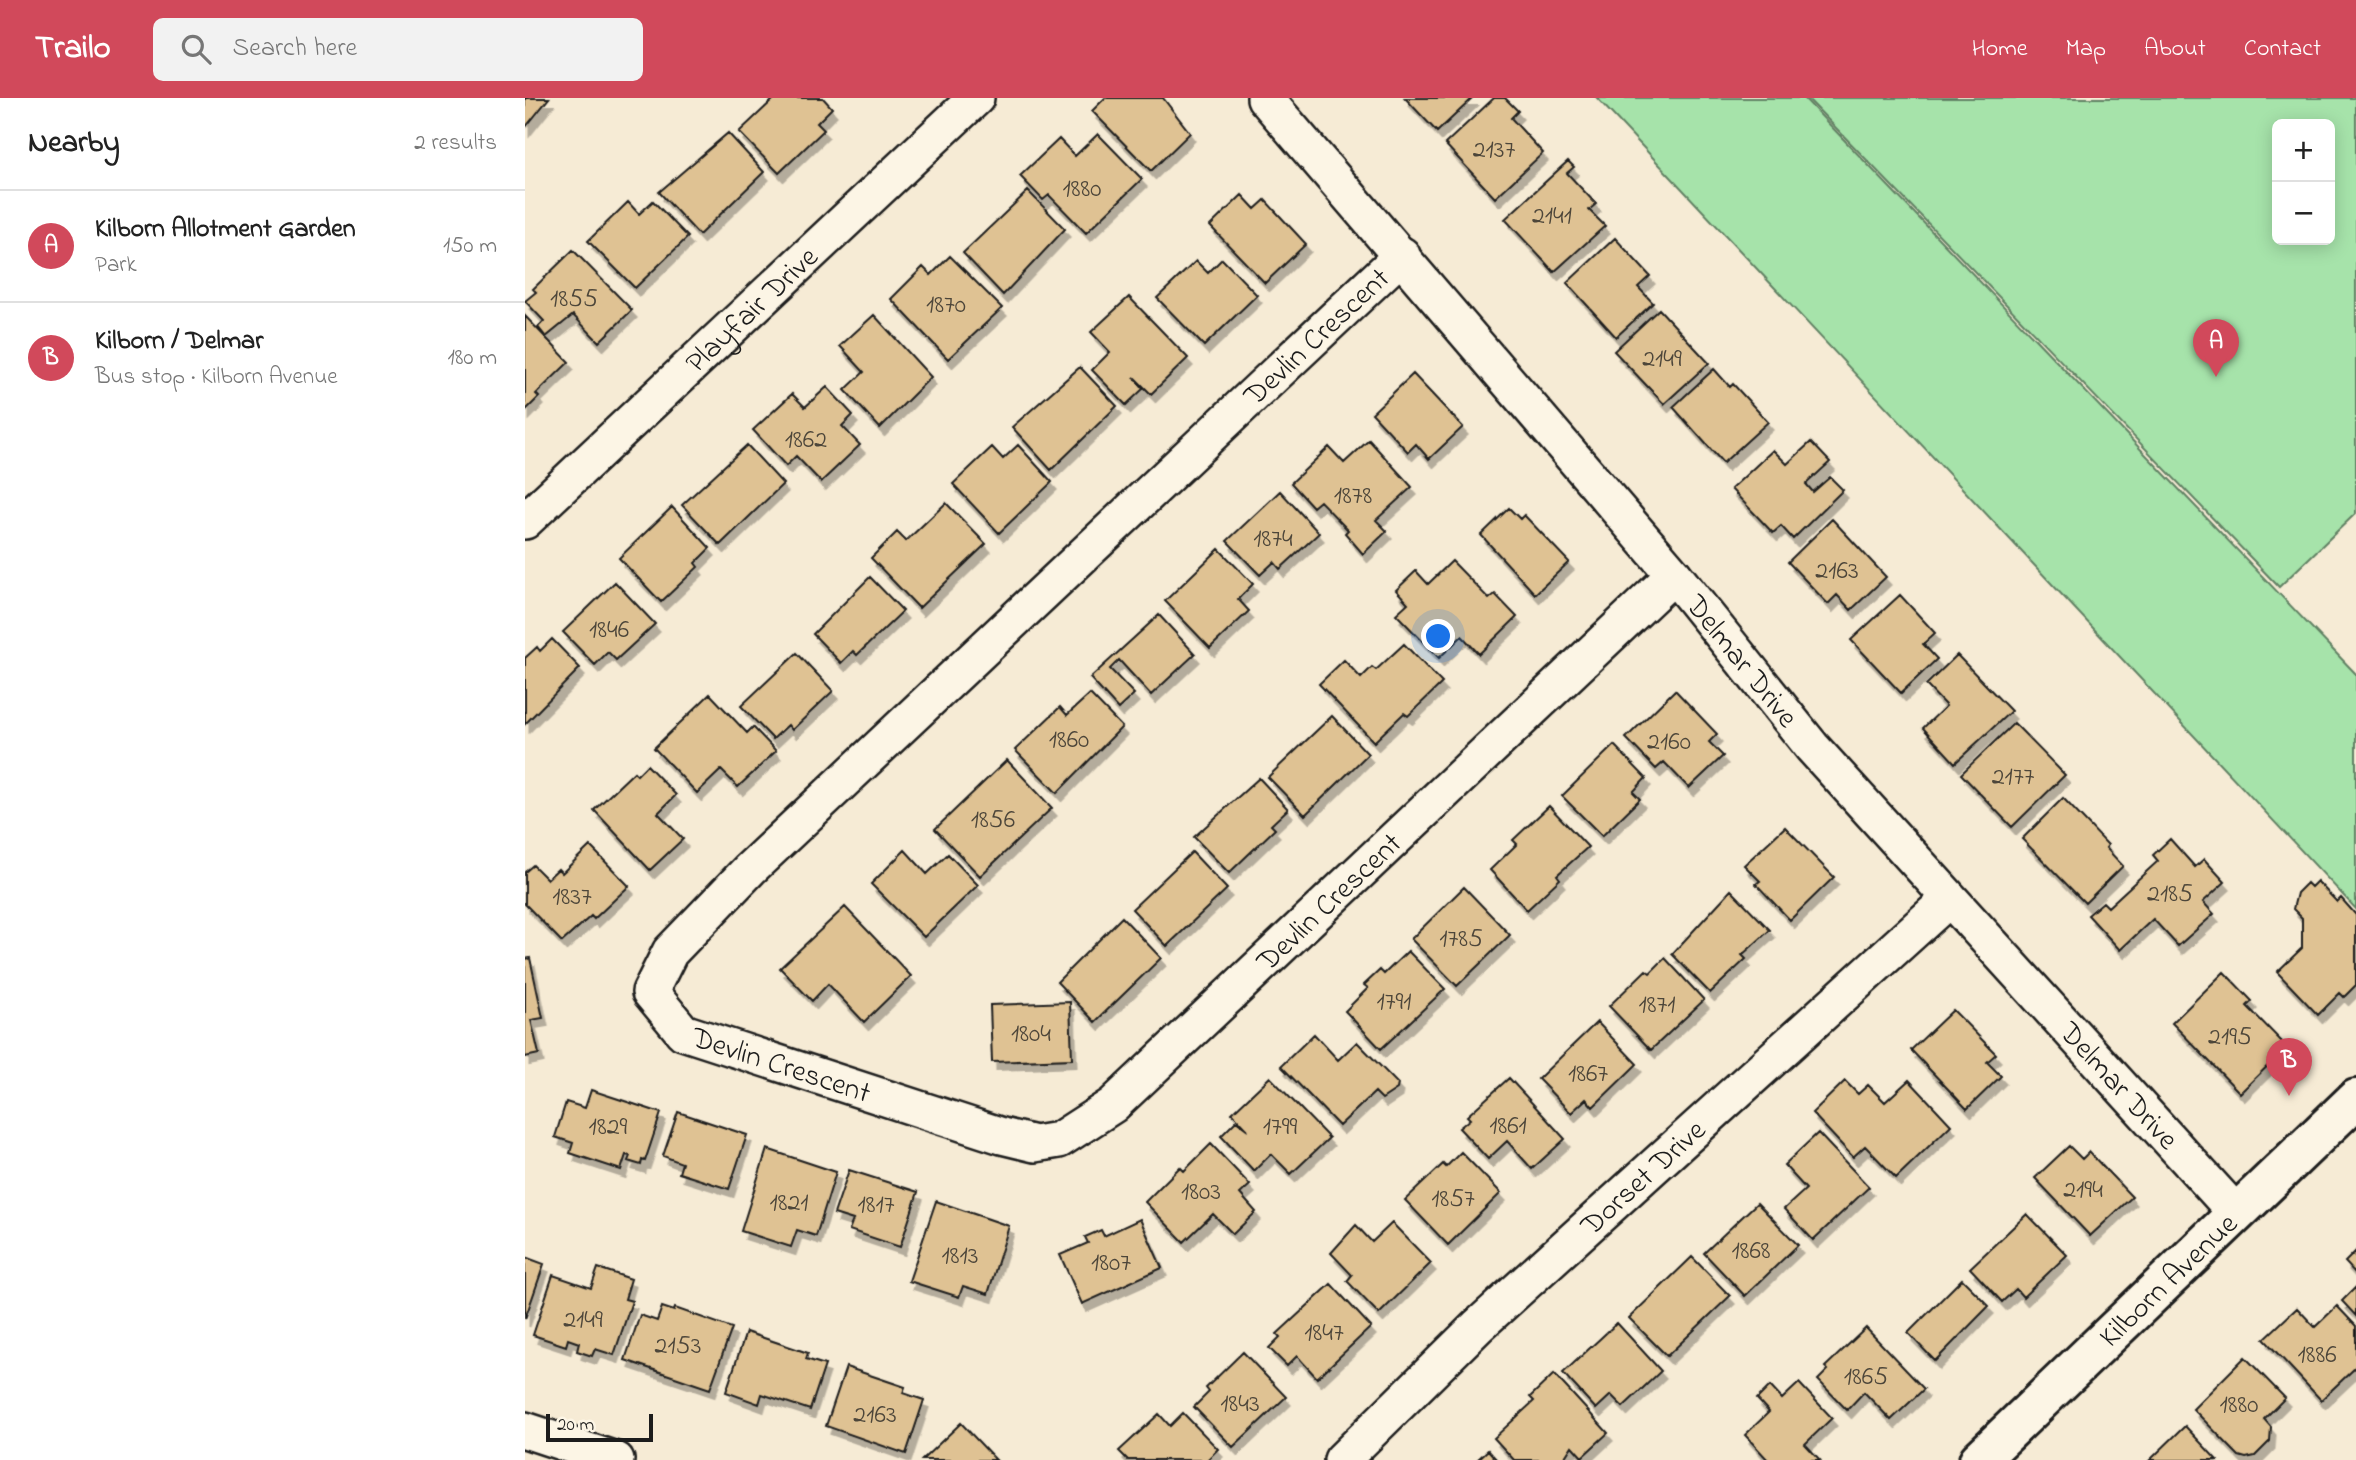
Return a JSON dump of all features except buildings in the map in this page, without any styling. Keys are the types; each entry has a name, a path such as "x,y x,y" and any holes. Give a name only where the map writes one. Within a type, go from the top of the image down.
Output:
{"street":[{"name":"Playfair Drive","path":"525,521 976,98"},
{"name":"Delmar Drive","path":"1265,98 1674,575 1812,747 2236,1213"},
{"name":"Devlin Crescent","path":"1402,255 750,869 670,952 650,992 683,1032 1002,1136 1035,1144 1059,1140 1113,1105 1674,575"},
{"name":"Dorset Drive","path":"1342,1460 1478,1326 1949,899"},
{"name":"Kilborn Avenue","path":"1979,1460 2356,1099"},
{"path":"525,1430 616,1460"}],"green space":[{"path":"1597,98 1804,98 2356,674 2356,909"},
{"path":"1807,98 2356,98 2356,513 2279,587"}],"place":[{"name":"Kilborn Allotment Garden","path":"2216,377"},
{"name":"Kilborn / Delmar","path":"2289,1096"}]}
